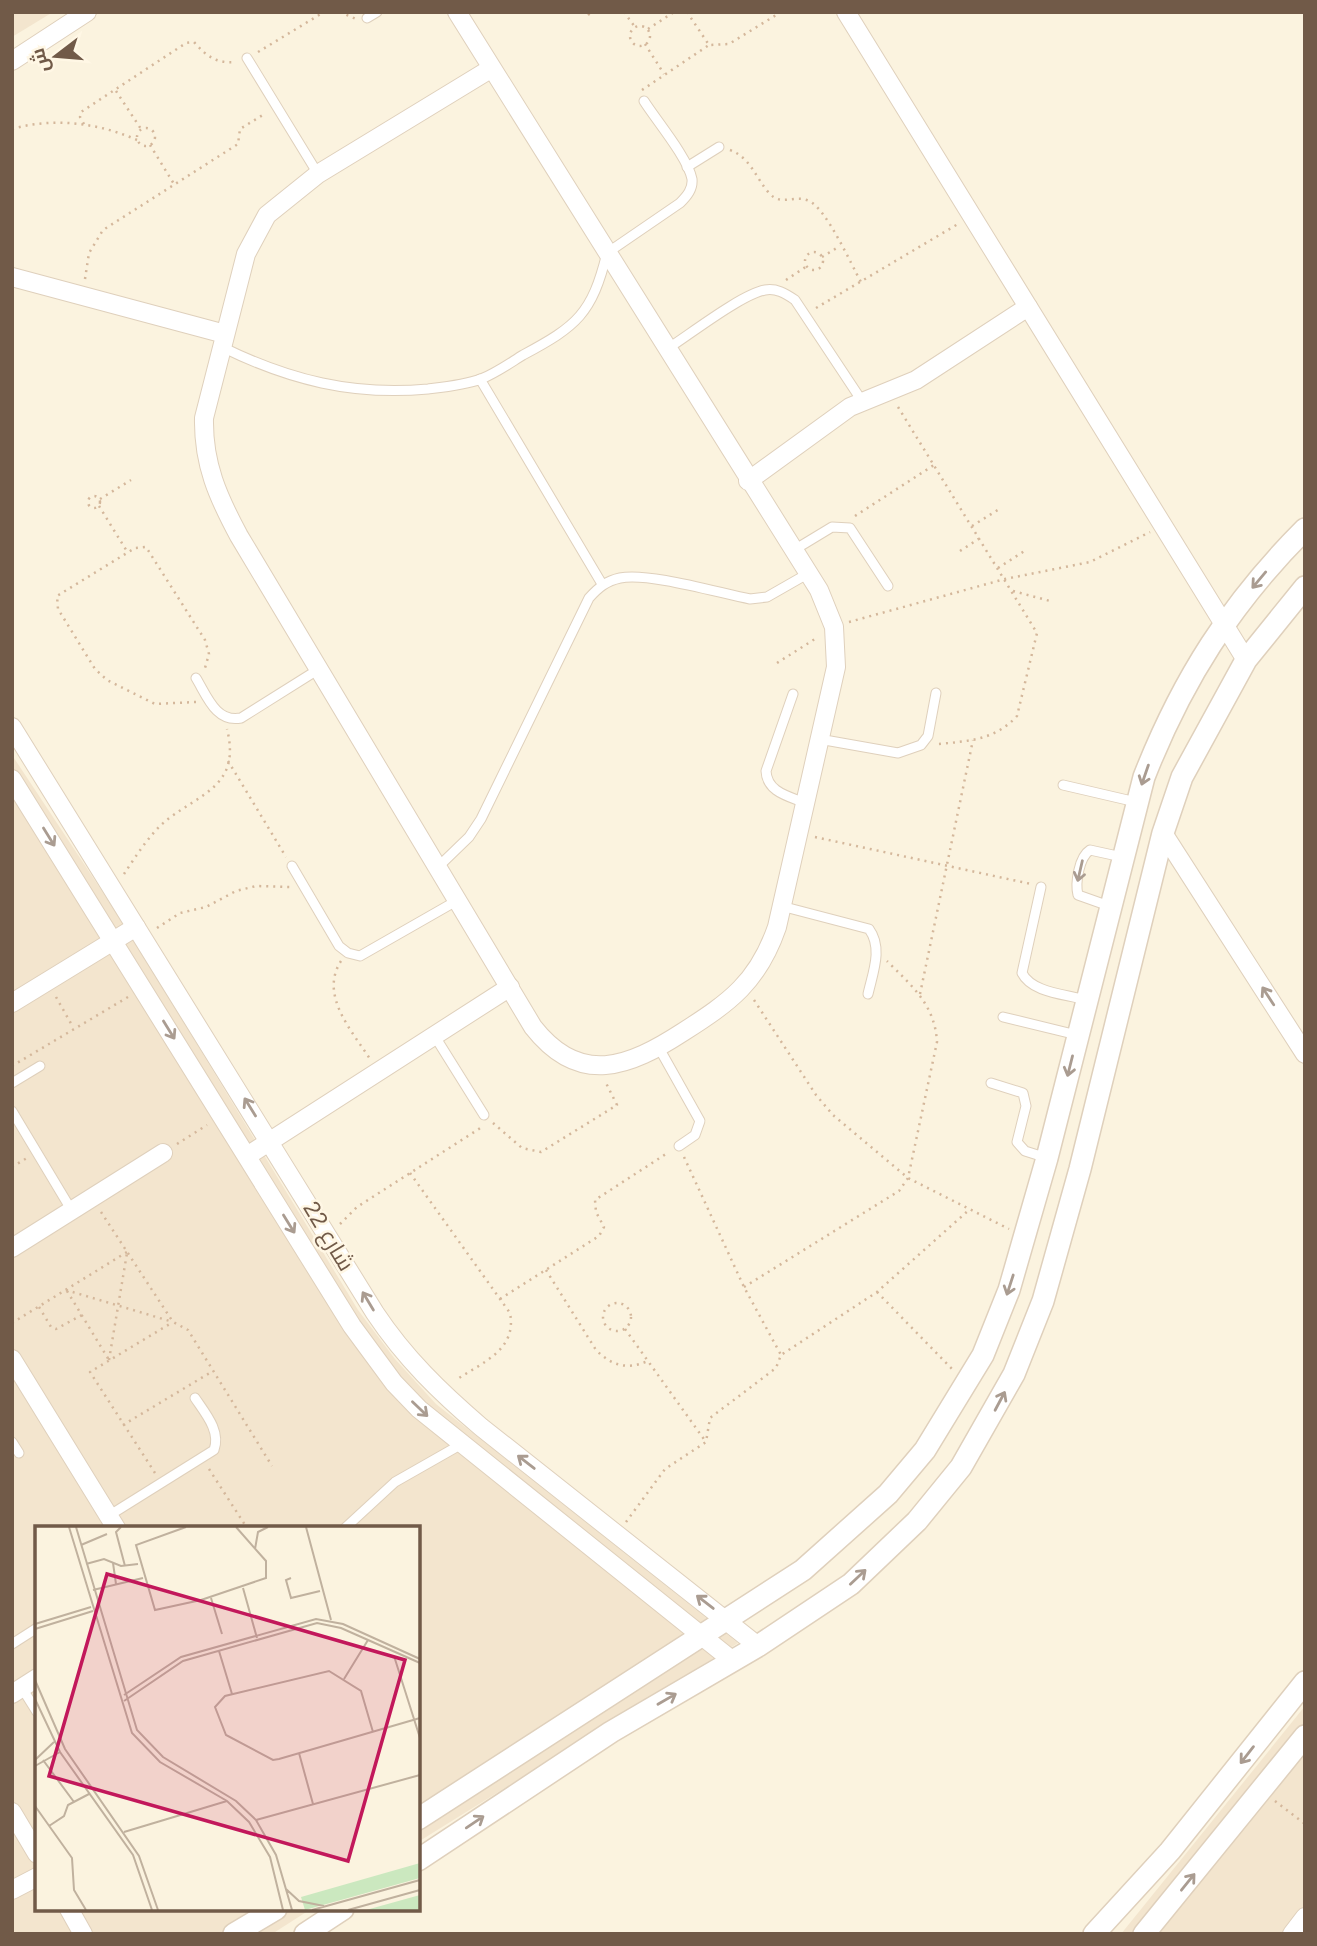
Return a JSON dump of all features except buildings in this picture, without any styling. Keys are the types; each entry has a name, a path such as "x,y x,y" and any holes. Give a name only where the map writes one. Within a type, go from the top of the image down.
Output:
{"street":[{"path":"12,61 88,12"},
{"path":"457,12 492,68 607,253 667,349 748,481 819,590 834,627 836,667 768,952 745,986 717,1010 659,1048 617,1065 595,1066 577,1062 545,1042 224,508 207,464 204,418 246,254 254,235 282,200 318,174 492,68"},
{"path":"845,12 1246,660"},
{"path":"12,277 82,296 223,341"},
{"path":"748,481 862,401 916,380 1028,307"},
{"path":"420,1818 803,1570 888,1494 925,1450 983,1355 1009,1290 1047,1158 1137,802 1167,718 1223,623 1305,529"},
{"path":"420,1859 611,1732 758,1646 851,1584 917,1521 961,1467 1014,1374 1043,1301 1080,1169 1163,834 1182,776 1246,660 1305,587"},
{"name":"شارع 22","path":"12,727 394,1341 438,1391 758,1646"},
{"name":"شارع 22","path":"12,779 372,1355 419,1409 460,1445 733,1661"},
{"path":"1163,834 1305,1054"},
{"path":"12,1003 114,941 139,932"},
{"path":"247,1156 510,986"},
{"path":"12,1248 163,1153"},
{"path":"12,1359 113,1522"},
{"path":"1094,1934 1171,1851 1305,1682"},
{"path":"1153,1929 1301,1741 1271,1725"},
{"path":"12,1812 35,1851"},
{"path":"12,1891 35,1879"},
{"path":"70,1911 83,1934"},
{"path":"234,1934 273,1911"},
{"path":"314,1930 340,1911"},
{"path":"1292,1934 1305,1917"}],"lane":[{"path":"367,18 377,12"},
{"path":"247,58 318,174"},
{"path":"223,341 263,368 307,382 352,390 398,392 480,379 563,333 585,312 598,287 607,253 680,203 690,193 692,180 687,167 644,101"},
{"path":"687,167 719,147"},
{"path":"667,349 753,294 772,289 794,300 862,401"},
{"path":"480,379 602,584"},
{"path":"794,550 832,527 841,525 856,535 888,586"},
{"path":"438,867 469,837 481,819 589,598 602,584 621,578 642,578 750,599 767,597 808,573"},
{"path":"196,678 225,718 241,718 319,669"},
{"path":"819,739 898,753 920,746 928,736 936,693"},
{"path":"793,694 766,771 766,778 775,790 805,803"},
{"path":"1063,785 1137,802"},
{"path":"1109,906 1078,895 1077,885 1083,858 1090,850 1122,857"},
{"path":"292,866 340,946 348,953 360,956 458,900"},
{"path":"1041,887 1022,973 1026,981 1034,987 1086,1000"},
{"path":"781,906 859,924 869,929 876,939 877,951 868,994"},
{"path":"1003,1017 1077,1035"},
{"path":"434,1035 484,1115"},
{"path":"659,1048 700,1121 695,1135 679,1146"},
{"path":"12,1083 40,1066"},
{"path":"991,1083 1023,1093 1026,1106 1017,1142 1025,1152 1047,1158"},
{"path":"12,1111 72,1211"},
{"path":"113,1522 162,1483 214,1450 214,1429 195,1398"},
{"path":"12,1442 19,1453"},
{"path":"347,1526 394,1482 460,1445"},
{"path":"12,1644 35,1630"},
{"path":"24,1687 35,1708"}],"path":[{"path":"84,124 80,117 81,112 190,41 218,61 233,63 247,58 324,12"},
{"path":"340,12 355,19 367,18"},
{"path":"624,12 635,27"},
{"path":"648,29 674,12"},
{"path":"687,12 709,45"},
{"path":"644,101 642,89 664,74 709,45 729,44 781,12"},
{"path":"635,27 648,29"},
{"path":"635,27 630,36 635,44 645,44 649,40 648,29"},
{"path":"645,44 664,74"},
{"path":"115,90 141,130"},
{"path":"82,296 89,253 103,230 238,144 240,130 276,107"},
{"path":"12,129 40,124 84,124 137,139 145,146 150,145"},
{"path":"137,139 141,130 146,128 154,135 150,145"},
{"path":"150,145 174,184"},
{"path":"719,147 733,151 745,159 776,198 812,202 861,282"},
{"path":"804,315 971,216"},
{"path":"807,266 816,270 820,267 822,257 841,246"},
{"path":"807,266 806,257 809,253 822,257"},
{"path":"772,289 807,266"},
{"path":"889,392 1035,627 1038,639 1017,716 998,733 973,740 920,746"},
{"path":"841,525 934,465"},
{"path":"99,506 92,508 87,503 90,496 100,499 131,480"},
{"path":"100,499 99,506 128,552"},
{"path":"972,526 1001,508"},
{"path":"777,663 834,627 1005,579 1090,562 1163,526"},
{"path":"960,551 980,538"},
{"path":"196,678 205,668 209,654 205,640 150,551 140,547 128,552 62,592 55,603 95,669 107,680 155,704 166,706 210,700"},
{"path":"998,568 1026,550"},
{"path":"1013,591 1051,601"},
{"path":"115,892 138,853 166,820 209,794 221,779 228,761 230,739 225,718"},
{"path":"920,994 950,866 973,740"},
{"path":"228,761 292,866"},
{"path":"798,833 1041,887"},
{"path":"139,932 180,913 206,907 236,891 256,886 304,888"},
{"path":"744,1287 899,1191 908,1178 937,1042 933,1017 920,994 877,951"},
{"path":"348,953 339,964 333,992 337,1005 377,1072"},
{"path":"47,982 74,1029"},
{"path":"745,986 824,1106 908,1178 1024,1236"},
{"path":"12,1066 142,988"},
{"path":"484,1115 522,1148 541,1152 617,1105 595,1066"},
{"path":"334,1243 345,1216 481,1128 484,1115"},
{"path":"163,1153 222,1116"},
{"path":"500,1299 603,1232 604,1227 594,1206 600,1196 679,1146 744,1287 781,1355"},
{"path":"12,1167 37,1152"},
{"path":"410,1173 510,1313 512,1326 509,1339 502,1350 438,1391"},
{"path":"92,1198 173,1322"},
{"path":"618,1534 659,1476 706,1442 710,1418 776,1368 781,1355 877,1292 970,1209"},
{"path":"12,1323 127,1252"},
{"path":"109,1360 127,1252"},
{"path":"546,1270 596,1350 607,1360 621,1366 636,1366 648,1362"},
{"path":"66,1290 173,1322 188,1329 272,1466"},
{"path":"66,1290 109,1360"},
{"path":"877,1292 967,1384"},
{"path":"619,1302 626,1305 632,1317 625,1329 611,1331 606,1326 603,1313 606,1307 619,1302"},
{"path":"39,1307 51,1327 56,1329 82,1315"},
{"path":"162,1483 91,1375 93,1369 173,1322"},
{"path":"625,1329 706,1442"},
{"path":"123,1425 214,1371"},
{"path":"202,1457 246,1526"},
{"path":"1262,1790 1305,1824"}],"shaded area":[{"path":"12,12 53,12 12,37"},
{"path":"12,755 127,929 358,1310 395,1359 436,1404 738,1643 420,1841 420,1526 35,1526 35,1911 308,1911 272,1934 12,1934"},
{"path":"1305,1706 1305,1934 1121,1934"}]}
